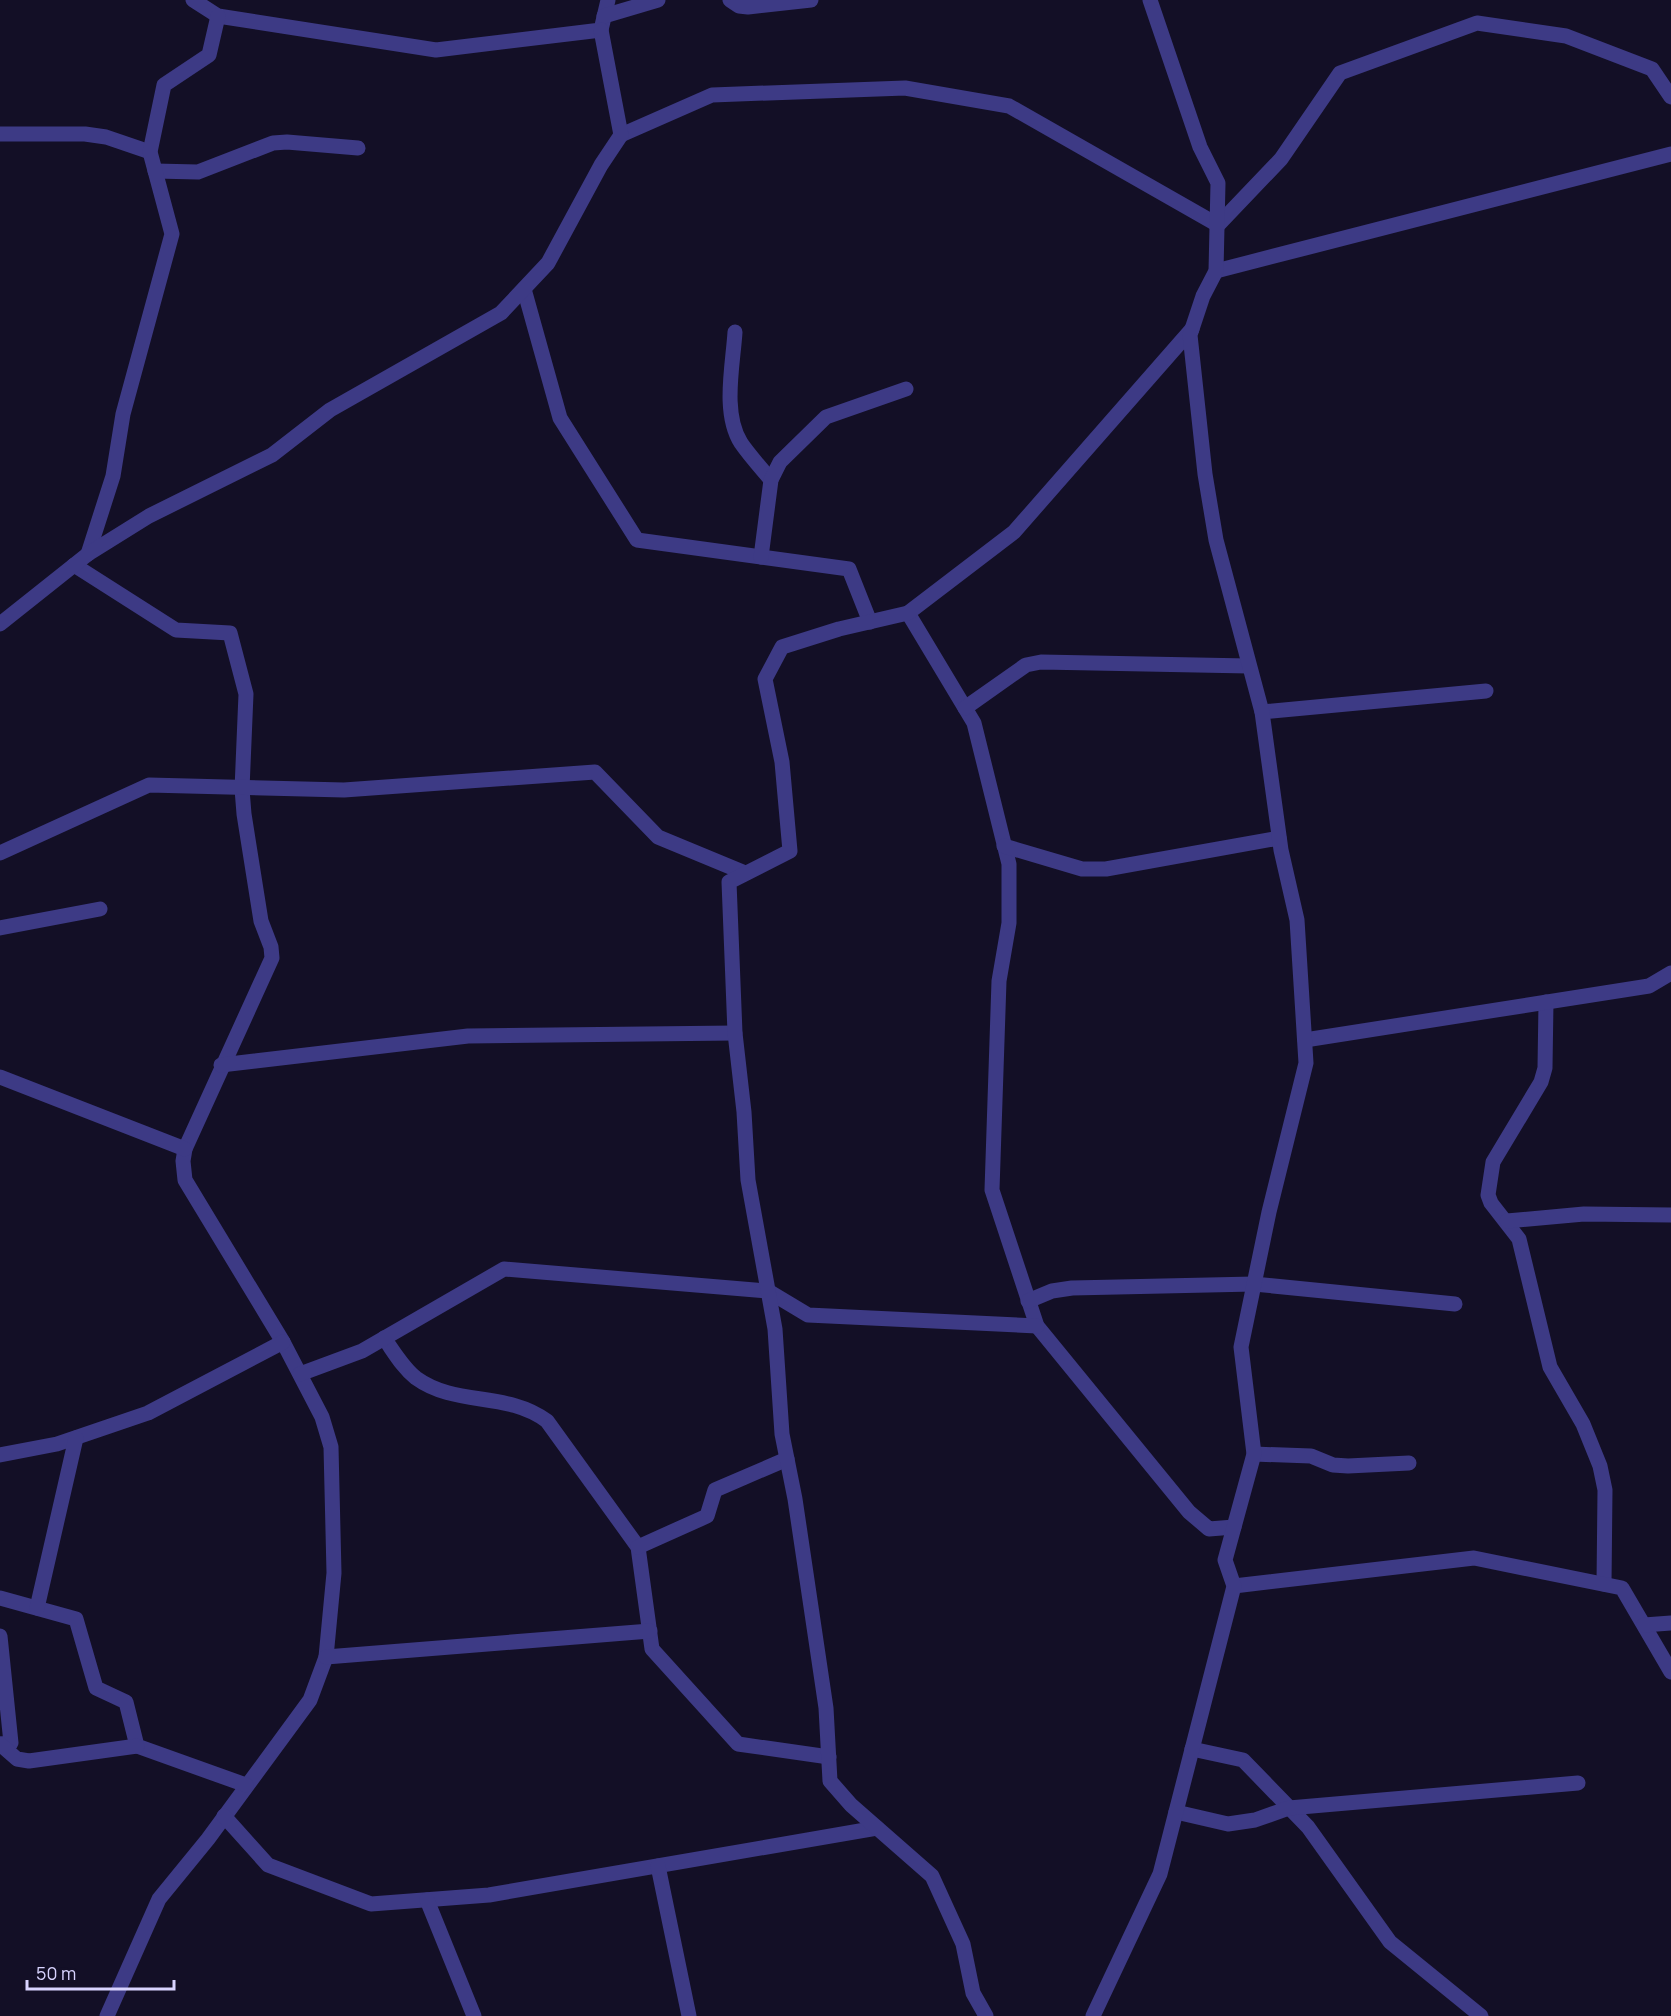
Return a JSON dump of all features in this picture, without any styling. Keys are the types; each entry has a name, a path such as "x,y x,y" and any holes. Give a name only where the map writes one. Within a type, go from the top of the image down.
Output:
{"street":[{"path":"193,0 218,16 436,50 603,23 658,0"},
{"path":"608,0 603,23 621,135"},
{"path":"730,0 739,6 748,7 811,0"},
{"path":"1093,2016 1160,1874 1234,1586 1225,1560 1254,1454 1241,1347 1306,1063 1297,920 1279,838 1262,712 1216,540 1204,474 1190,335 1203,296 1216,271 1218,183 1200,147 1150,0"},
{"path":"88,554 113,476 123,414 172,234 150,152 164,85 209,55 218,16"},
{"path":"1218,225 1281,159 1340,73 1477,23 1566,36 1652,69 1671,96"},
{"path":"0,624 88,554 149,516 272,455 330,410 501,313 548,264 601,165 621,135 712,95 905,87 1009,106 1218,225"},
{"path":"0,134 85,134 106,137 150,152"},
{"path":"155,171 198,172 261,146 280,143 358,148"},
{"path":"1216,271 1671,154"},
{"path":"524,289 560,418 637,540 849,569 870,622"},
{"path":"986,2016 973,1993 963,1944 932,1876 877,1828 830,1781 825,1696 782,1434 775,1329 748,1180 744,1112 735,1034 729,882 790,851 782,762 765,679 782,647 908,613 1014,532 1192,328"},
{"path":"735,332 731,396 733,421 740,441 771,480"},
{"path":"761,557 771,480 780,462 826,417 906,389"},
{"path":"74,565 176,630 230,633 246,694 242,789 261,921 271,947 272,958 184,1149 185,1180 283,1342 322,1417 330,1447 334,1573 326,1657 310,1700 159,1899 106,2016"},
{"path":"908,613 974,723 1009,864 1009,923 999,981 992,1190 1028,1301 1037,1326 1203,1527 1209,1529 1234,1527"},
{"path":"965,708 1026,665 1041,662 1249,666"},
{"path":"1262,712 1486,691"},
{"path":"0,853 149,785 344,790 595,772 658,837 745,873"},
{"path":"1004,846 1082,869 1106,869 1279,838"},
{"path":"0,928 100,909"},
{"path":"1305,1040 1649,986 1671,973"},
{"path":"1546,1002 1545,1068 1541,1082 1493,1162 1488,1181 1488,1195 1491,1203 1507,1221 1523,1251 1550,1367 1584,1424 1600,1466 1605,1490 1604,1584"},
{"path":"221,1065 468,1036 735,1034"},
{"path":"0,1077 184,1149"},
{"path":"1507,1221 1584,1214 1671,1215"},
{"path":"300,1374 363,1351 504,1269 768,1291 808,1315 1037,1326"},
{"path":"1028,1301 1052,1291 1072,1288 1254,1284 1455,1304"},
{"path":"384,1338 417,1379 452,1395 530,1408 547,1421 638,1547 652,1648 738,1744 829,1757"},
{"path":"0,1455 76,1438 148,1413 283,1342"},
{"path":"37,1608 76,1438"},
{"path":"1254,1454 1311,1456 1333,1465 1348,1466 1410,1463"},
{"path":"638,1547 707,1516 715,1490 787,1460"},
{"path":"1234,1586 1474,1558 1622,1588 1671,1672"},
{"path":"0,1598 76,1619 96,1688 126,1702 137,1746"},
{"path":"1644,1625 1671,1623"},
{"path":"326,1657 650,1631"},
{"path":"0,1636 11,1743 0,1744 17,1759 47,1761 137,1746 246,1785"},
{"path":"1192,1749 1243,1760 1308,1827 1390,1942 1481,2016"},
{"path":"1176,1812 1228,1824 1255,1820 1289,1808 1578,1784"},
{"path":"224,1816 268,1865 371,1904 489,1894 877,1828"},
{"path":"658,1866 689,2016"},
{"path":"426,1900 474,2016"}]}
